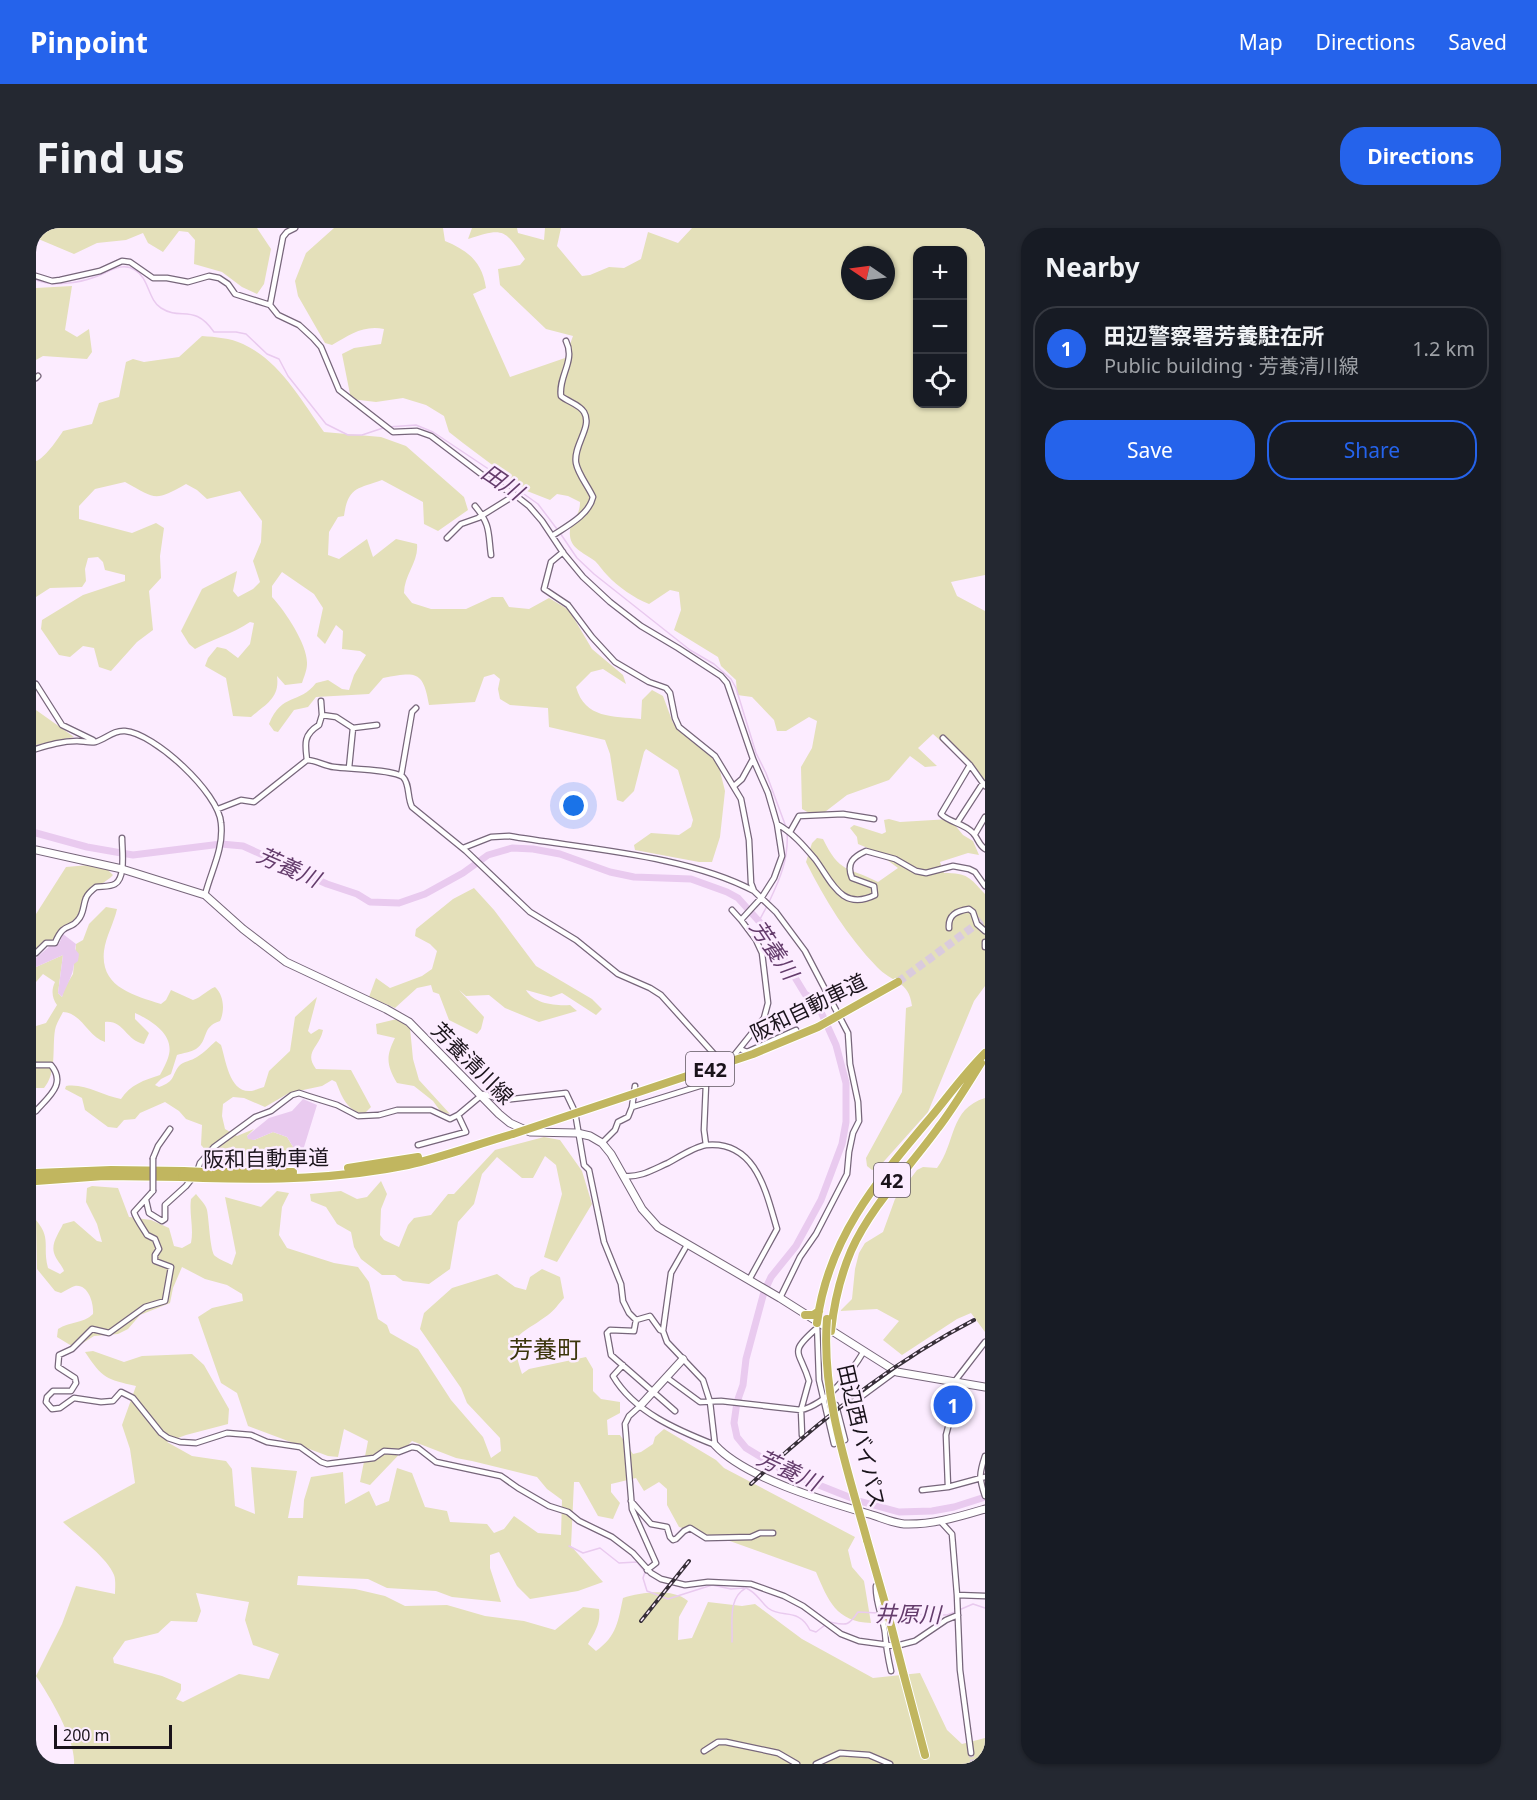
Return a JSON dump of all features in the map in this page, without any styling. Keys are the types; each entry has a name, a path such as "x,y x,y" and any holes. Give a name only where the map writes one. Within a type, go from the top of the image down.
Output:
{"highway":[{"name":"阪和自動車道","path":"36,1173 183,1174 287,1178 365,1172 415,1163 513,1134 753,1054 818,1027 898,982"},
{"path":"817,1325 825,1282 845,1232 864,1202 959,1081 985,1056"},
{"path":"831,1331 834,1306 842,1275 858,1237 938,1128 985,1056"},
{"name":"田辺西バイパス","path":"925,1755 830,1395 826,1365 827,1319 838,1273 853,1237 892,1179 985,1056"},
{"name":"阪和自動車道","path":"36,1181 111,1173"},
{"path":"805,1315 813,1315 819,1311"}],"main road":[{"name":"芳養清川線","path":"36,850 122,866 205,895 286,963 409,1022 499,1114 520,1128 530,1132 577,1133 590,1136 602,1143"},
{"path":"602,1143 651,1221 687,1245 751,1281 817,1325 831,1331 896,1371 985,1387"},
{"path":"639,1406 684,1359"},
{"path":"715,1445 746,1468 838,1505 902,1524 941,1522 985,1509"}],"street":[{"path":"270,305 283,237 287,232 296,228"},
{"path":"36,276 52,281 60,280 100,271 122,261 130,262 153,278 188,282 209,276 219,278 228,284 234,294 270,305 278,315 299,325 321,347 339,390 393,432 417,431 431,436 489,480 515,495 542,521 583,577 610,602 640,626 721,676 727,683 753,759 779,824 782,856 774,878 762,897 743,918"},
{"path":"552,536 581,516 593,501 576,463 576,449 586,424 586,417 583,410 561,396 560,390 570,359 566,341"},
{"path":"447,538 460,524 482,515 515,495"},
{"path":"475,506 490,533 491,555"},
{"path":"563,552 551,562 544,589 568,604 592,637 615,662 649,682 666,688 670,693 679,727 715,756 741,799 746,818 751,883 754,891"},
{"path":"36,684 62,725 95,741"},
{"path":"307,760 305,744 310,731 319,725 322,715 321,701"},
{"path":"401,776 412,712 416,708"},
{"path":"322,715 336,717 353,728 377,725"},
{"path":"349,768 353,728"},
{"path":"36,749 51,744 95,741 123,730 138,734 177,760 218,809 221,829 219,853 205,895"},
{"path":"943,738 970,765 984,784 957,823"},
{"path":"734,786 742,779 753,759"},
{"path":"218,809 241,800 254,802 307,760"},
{"path":"307,760 331,767 401,776 407,783 408,800 412,807 465,850 530,912 576,940 618,974 661,995 725,1066"},
{"path":"970,765 941,814 975,834 978,844 985,849"},
{"path":"790,832 799,816 843,814 874,819"},
{"path":"975,834 985,817"},
{"path":"779,824 790,832 815,860 837,892 848,897 863,899 875,895 874,886 852,878 849,871 848,866 851,861 866,851 895,859 916,871 927,873 953,866 969,868 975,872 985,886"},
{"path":"465,850 491,837 509,836 684,866 736,881 762,897 805,951 848,1033 850,1064 858,1102 859,1121 853,1133 847,1174 816,1234 800,1257 778,1298"},
{"path":"36,953 46,943 56,942 64,927 76,923 80,918 86,898 96,887 114,885 120,880 123,874 122,838"},
{"path":"949,928 949,919 953,914 969,909 973,912 976,924 985,931"},
{"path":"632,1107 706,1084 740,1049 764,1018 768,1003 762,953 743,918 732,910"},
{"path":"985,942 985,947"},
{"path":"740,1049 747,1052 796,1030"},
{"path":"36,1065 51,1065 56,1071 58,1082 57,1088 36,1112"},
{"path":"706,1084 704,1130 706,1145"},
{"path":"602,1143 615,1130 618,1122 628,1117 635,1086"},
{"path":"146,1200 149,1213 162,1221 165,1219 165,1204 186,1186 197,1172 200,1163 214,1147 255,1117 271,1111 292,1095 299,1094 337,1105 358,1116 379,1115 397,1110 431,1110 450,1119 483,1094 503,1100 566,1093 575,1112 584,1165 589,1170 604,1242 621,1284 623,1301 629,1313 636,1320"},
{"path":"418,1145 466,1132 458,1115"},
{"path":"170,1130 158,1146 153,1158 153,1191 134,1212 147,1235 156,1239 158,1243 159,1248 155,1261 171,1267 165,1301 145,1307 109,1333 92,1329 72,1348 59,1355 58,1367 75,1378 76,1383 70,1391 52,1391 45,1402 52,1409 60,1408 74,1398 101,1402 112,1401 121,1392 133,1398 154,1426 168,1438 180,1443 195,1443 227,1433 251,1436 267,1442 300,1447 327,1464 374,1458 384,1451 399,1452 412,1447 418,1448 436,1462 501,1476 549,1506 568,1512 579,1521 612,1537 633,1553 647,1570 661,1579 678,1584 708,1582 752,1584 794,1601 841,1634 859,1641 896,1646 915,1641 946,1620 958,1615"},
{"path":"624,1176 630,1177 652,1171 706,1145 726,1147 742,1153 765,1185 777,1228 751,1281"},
{"path":"687,1245 671,1274 663,1331 667,1342 703,1380 710,1402 715,1445"},
{"path":"636,1320 650,1316 663,1331"},
{"path":"636,1320 634,1331 610,1330 607,1333 611,1355 675,1411"},
{"path":"817,1325 822,1399 834,1444 845,1440 833,1389 831,1331"},
{"path":"802,1435 801,1410 809,1381 797,1357 803,1341 817,1325"},
{"path":"948,1487 946,1435 958,1381 985,1341"},
{"path":"817,1348 830,1350"},
{"path":"666,1377 697,1400 801,1410 813,1406 849,1375 864,1351"},
{"path":"623,1365 613,1376 639,1406 662,1421 715,1445"},
{"path":"858,1399 896,1371"},
{"path":"639,1406 625,1424 631,1501 635,1517 656,1563 647,1570"},
{"path":"985,1456 980,1471 985,1496"},
{"path":"922,1490 982,1479"},
{"path":"631,1501 651,1524 667,1527 673,1539 690,1528 706,1538 751,1537 760,1533 773,1533"},
{"path":"941,1522 952,1534 960,1670 971,1753"},
{"path":"879,1582 876,1586 876,1595 885,1634 884,1645 891,1671"},
{"path":"957,1595 985,1596"},
{"path":"704,1751 718,1742 726,1742 778,1753 797,1764"},
{"path":"816,1764 840,1753 869,1755 890,1764"}],"shaded area":[{"path":"36,228 257,228 271,249 264,284 257,294 242,287 222,272 194,264 195,240 188,232 179,231 163,252 148,243 143,233 126,240 97,243 74,254 36,238"},
{"path":"334,228 443,228 445,241 467,253 478,264 486,288 473,294 510,377 565,358 573,336 546,329 500,285 498,269 520,265 525,259 512,241 502,233 496,232 468,239 472,228 517,228 518,233 544,240 545,228 561,228 557,246 582,276 609,267 624,268 641,259 648,232 678,243 692,228 985,228 985,575 951,582 957,596 985,611 985,781 933,734 918,748 937,766 925,767 910,756 889,780 847,795 821,815 811,814 802,809 801,767 812,748 817,721 809,717 786,731 777,731 774,720 752,697 737,695 736,680 721,666 718,657 674,630 681,610 679,592 670,590 649,604 621,588 595,561 576,548 571,541 570,531 580,502 557,494 550,500 527,491 449,432 444,416 426,405 403,398 376,402 351,399 342,354 354,348 381,344 384,329 370,328 351,334 332,345 325,343 298,296 295,281 306,253"},
{"path":"72,286 65,330 77,337 89,329 92,352 87,359 43,356 36,360 36,288"},
{"path":"202,336 238,342 268,360 289,382 324,432 381,437 406,446 464,497 468,510 438,531 424,524 423,502 382,480 355,490 348,499 344,516 338,517 329,532 328,555 339,559 367,539 373,557 396,539 417,544 416,556 406,580 404,593 412,603 431,609 466,609 492,597 503,597 509,607 529,609 549,598 569,610 592,649 623,675 626,684 603,669 591,672 576,687 586,705 601,714 641,719 642,700 652,690 663,696 673,723 717,759 725,791 720,837 712,862 699,862 635,850 634,845 651,833 679,835 691,827 693,820 678,770 646,749 634,791 623,802 617,800 610,754 605,740 549,727 548,708 510,705 500,699 498,689 500,679 494,674 484,677 475,702 429,705 424,685 416,676 383,678 369,694 316,697 308,707 294,710 278,732 274,731 269,724 279,707 310,690 316,683 328,680 342,689 349,690 354,675 366,655 360,651 342,649 343,631 336,625 325,644 317,636 323,608 314,594 282,572 272,586 272,597 289,619 304,647 307,664 302,683 285,685 277,676 276,690 267,704 251,717 233,716 226,678 205,666 217,647 226,649 238,658 250,644 254,623 250,622 195,649 181,631 202,589 237,571 233,591 238,597 253,589 260,582 253,561 261,542 262,521 240,491 207,499 186,484 161,496 149,495 125,482 95,489 79,506 79,519 132,533 156,523 164,528 160,556 161,578 149,591 153,630 137,642 111,671 99,667 94,648 83,646 70,657 59,655 41,629 42,620 83,595 125,581 125,575 105,570 103,562 98,557 88,558 85,569 86,581 82,587 50,588 36,597 36,461 47,453 63,431 92,424 99,403 119,397 126,362 133,359 144,362 179,357"},
{"path":"36,710 74,737 36,745"},
{"path":"950,819 963,835 973,841 979,855 968,853 940,862 944,873 968,877 985,894 985,986 974,1001 928,1112 878,1168 872,1170 867,1166 866,1158 902,1092 906,1008 912,1006 904,986 877,967 846,930 806,862 812,843 817,838 823,839 834,858 845,868 878,882 898,868 875,851 858,844 857,837 850,828 854,825 882,834 886,832 884,820 900,822"},
{"path":"89,865 108,870 113,875 86,895 80,913 69,927 53,940 42,943 36,950 36,914 66,867"},
{"path":"474,888 494,910 536,966 592,999 602,1009 596,1015 562,993 551,997 526,990 540,1001 570,1005 577,1011 539,1022 505,1008 489,995 466,996 459,990 484,1017 477,1034 449,1020 439,994 433,992 431,985 417,988 395,1008 369,997 376,978 390,988 422,976 432,969 437,951 430,944 415,936 416,929 453,899"},
{"path":"106,907 117,909 105,945 104,963 107,973 120,988 161,1004 171,990 193,1000 215,987 222,999 223,1008 220,1021 207,1030 203,1042 196,1049 177,1055 171,1074 155,1085 159,1087 168,1083 179,1066 200,1055 216,1041 221,1045 230,1074 237,1086 250,1091 264,1087 269,1071 290,1051 295,1017 317,997 308,1031 311,1034 319,1029 323,1030 312,1054 312,1063 316,1069 351,1070 371,1107 364,1114 353,1110 343,1098 336,1082 332,1080 322,1086 289,1093 265,1107 244,1098 233,1097 223,1104 222,1116 225,1129 237,1136 254,1129 247,1136 254,1140 273,1132 287,1137 297,1158 290,1165 278,1156 264,1155 251,1166 209,1164 212,1157 201,1145 202,1125 186,1119 179,1111 165,1102 140,1113 135,1119 124,1120 117,1128 108,1127 85,1110 82,1098 65,1089 66,1086 80,1086 121,1099 133,1087 160,1075 168,1058 169,1042 161,1030 135,1013 135,1019 149,1033 144,1044 133,1039 121,1027 111,1022 105,1022 105,1042 94,1035 75,1016 63,1012 55,1030 51,1075 44,1088 36,1088 36,1026 46,1023 57,1005 53,994 55,982 43,974 36,982 36,967 63,955 58,993 62,997 73,974 76,944 83,940 89,924"},
{"path":"63,934 76,944 75,949 79,954 62,997 58,993 63,955 36,967 36,958 50,946 59,944"},
{"path":"397,1019 410,1028 413,1059 419,1080 450,1114 441,1112 433,1101 414,1086 397,1083 388,1060 395,1038 377,1034 376,1024"},
{"path":"985,1098 985,1332 971,1313 957,1319 902,1355 883,1340 899,1321 877,1309 840,1311 852,1299 855,1269 859,1253 865,1243 883,1232 895,1199 917,1170 923,1167 937,1168 959,1118 965,1110 973,1103"},
{"path":"303,1099 317,1105 300,1160 287,1137 273,1132 254,1140 248,1139 247,1136 269,1118 292,1111"},
{"path":"544,1137 560,1140 582,1171 592,1204 557,1262 544,1257 562,1194 556,1165 545,1156 533,1178 522,1178 497,1157 482,1174 474,1204 458,1222 450,1269 429,1284 403,1281 395,1275 382,1275 361,1259 354,1247 351,1232 337,1224 326,1207 311,1201 310,1194 341,1191 357,1199 367,1197 381,1181 387,1194 381,1209 380,1235 384,1240 399,1247 408,1225 414,1218 431,1215 448,1194 454,1194 495,1150"},
{"path":"92,1186 118,1188 129,1217 151,1220 169,1228 174,1246 182,1248 191,1243 191,1199 196,1194 207,1210 213,1253 232,1265 236,1253 225,1197 261,1207 277,1191 289,1193 282,1207 279,1235 287,1248 334,1263 358,1267 369,1282 378,1319 387,1325 390,1333 418,1349 451,1400 483,1437 491,1458 501,1451 500,1438 467,1403 461,1388 420,1329 424,1313 452,1288 497,1274 515,1287 526,1290 530,1277 542,1269 560,1277 564,1298 550,1313 522,1332 516,1342 522,1374 529,1369 586,1357 593,1369 593,1391 601,1399 620,1402 620,1413 607,1420 608,1435 620,1435 633,1454 653,1444 655,1437 664,1429 716,1460 724,1468 855,1537 848,1550 852,1567 864,1581 871,1623 849,1619 841,1614 829,1600 816,1572 727,1540 679,1527 667,1505 667,1489 659,1482 644,1491 636,1478 611,1484 611,1492 620,1503 613,1519 598,1516 579,1482 574,1482 571,1546 603,1582 578,1591 530,1599 517,1586 499,1552 490,1555 490,1568 501,1602 452,1597 436,1591 387,1588 368,1579 298,1576 297,1585 355,1589 385,1596 405,1606 447,1605 485,1616 524,1621 555,1630 583,1607 599,1609 598,1623 588,1644 596,1651 612,1634 618,1621 623,1598 639,1594 665,1593 674,1594 688,1601 679,1617 678,1640 692,1638 708,1602 742,1606 755,1604 802,1639 873,1678 920,1673 947,1730 962,1744 985,1738 985,1764 74,1764 74,1754 67,1731 36,1676 62,1624 76,1586 115,1594 115,1582 111,1568 105,1561 63,1522 135,1483 130,1449 122,1425 136,1386 118,1382 101,1373 85,1352 93,1351 124,1362 142,1356 192,1354 204,1365 229,1409 228,1424 167,1442 192,1456 226,1461 232,1469 235,1506 255,1514 251,1467 297,1471 288,1518 303,1518 304,1500 311,1477 343,1472 345,1504 369,1491 376,1506 389,1501 397,1468 412,1473 425,1507 447,1511 450,1522 487,1524 494,1533 504,1529 514,1516 538,1533 561,1535 562,1500 547,1489 537,1477 456,1458 412,1441 370,1485 360,1482 368,1441 344,1429 338,1457 328,1456 248,1426 237,1393 221,1383 198,1317 212,1308 243,1301 242,1294 227,1285 205,1279 182,1267 173,1288 170,1303 140,1315 128,1329 118,1334 94,1336 75,1348 57,1337 58,1329 93,1314 93,1306 84,1288 75,1286 61,1293 55,1291 37,1269 36,1220 44,1232 48,1268 60,1274 64,1271 53,1249 63,1224 74,1221 97,1241 102,1242 97,1224 86,1202 87,1188","holes":["196,1593 249,1602 245,1620 253,1645 279,1654 269,1679 239,1674 183,1702 176,1699 181,1690 181,1684 162,1676 114,1663 113,1658 125,1641 158,1633 171,1621 197,1622 201,1611"]}],"waterway":[{"name":"田川","path":"36,280 57,284 89,279 120,267 135,270 143,278 153,300 161,308 168,312 194,315 207,323 214,332 246,334 267,354 279,359 288,376 326,424 348,435 362,435 383,428"},
{"name":"田川","path":"388,427 416,425 433,432 538,504 557,529"},
{"name":"田川","path":"560,533 577,558 594,574 690,650 714,664 731,679 736,688 756,753 786,827"},
{"name":"田川","path":"769,902 783,868 787,851 787,832"},
{"name":"芳養川","path":"36,833 87,847 133,855 221,844 243,846 327,884 357,894 370,902 399,903 425,894 463,873 488,855 512,848 560,854 610,872 634,877 691,879 738,898 765,928 805,994 816,1001 836,1045 846,1083 846,1122 842,1144 821,1200 796,1246 771,1277 764,1292 737,1402 734,1423 737,1437 746,1448 786,1472 859,1501 899,1512 932,1511 985,1497"},
{"name":"田川","path":"759,921 767,906"},
{"name":"井原川","path":"569,1546 583,1553 600,1548 619,1563 637,1562 645,1572 643,1578 647,1591 668,1599 712,1585 731,1589 744,1588"},
{"name":"井原川","path":"732,1642 733,1605 740,1592 746,1588 768,1608 800,1618 810,1630 816,1632 825,1625"},
{"name":"井原川","path":"959,1610 973,1604 985,1608"},
{"name":"井原川","path":"829,1622 846,1624 858,1612 878,1613"},
{"name":"井原川","path":"891,1614 947,1615 955,1612"}],"tunnel":[{"path":"898,982 985,918"},
{"path":"971,1753 973,1764"}],"railway":[{"path":"751,1484 803,1437 857,1394 914,1355 974,1320"},
{"path":"641,1621 689,1561"}],"place":[{"name":"田辺警察署芳養駐在所","path":"953,1405"}],"district":[{"name":"芳養町","path":"545,1348"}]}
